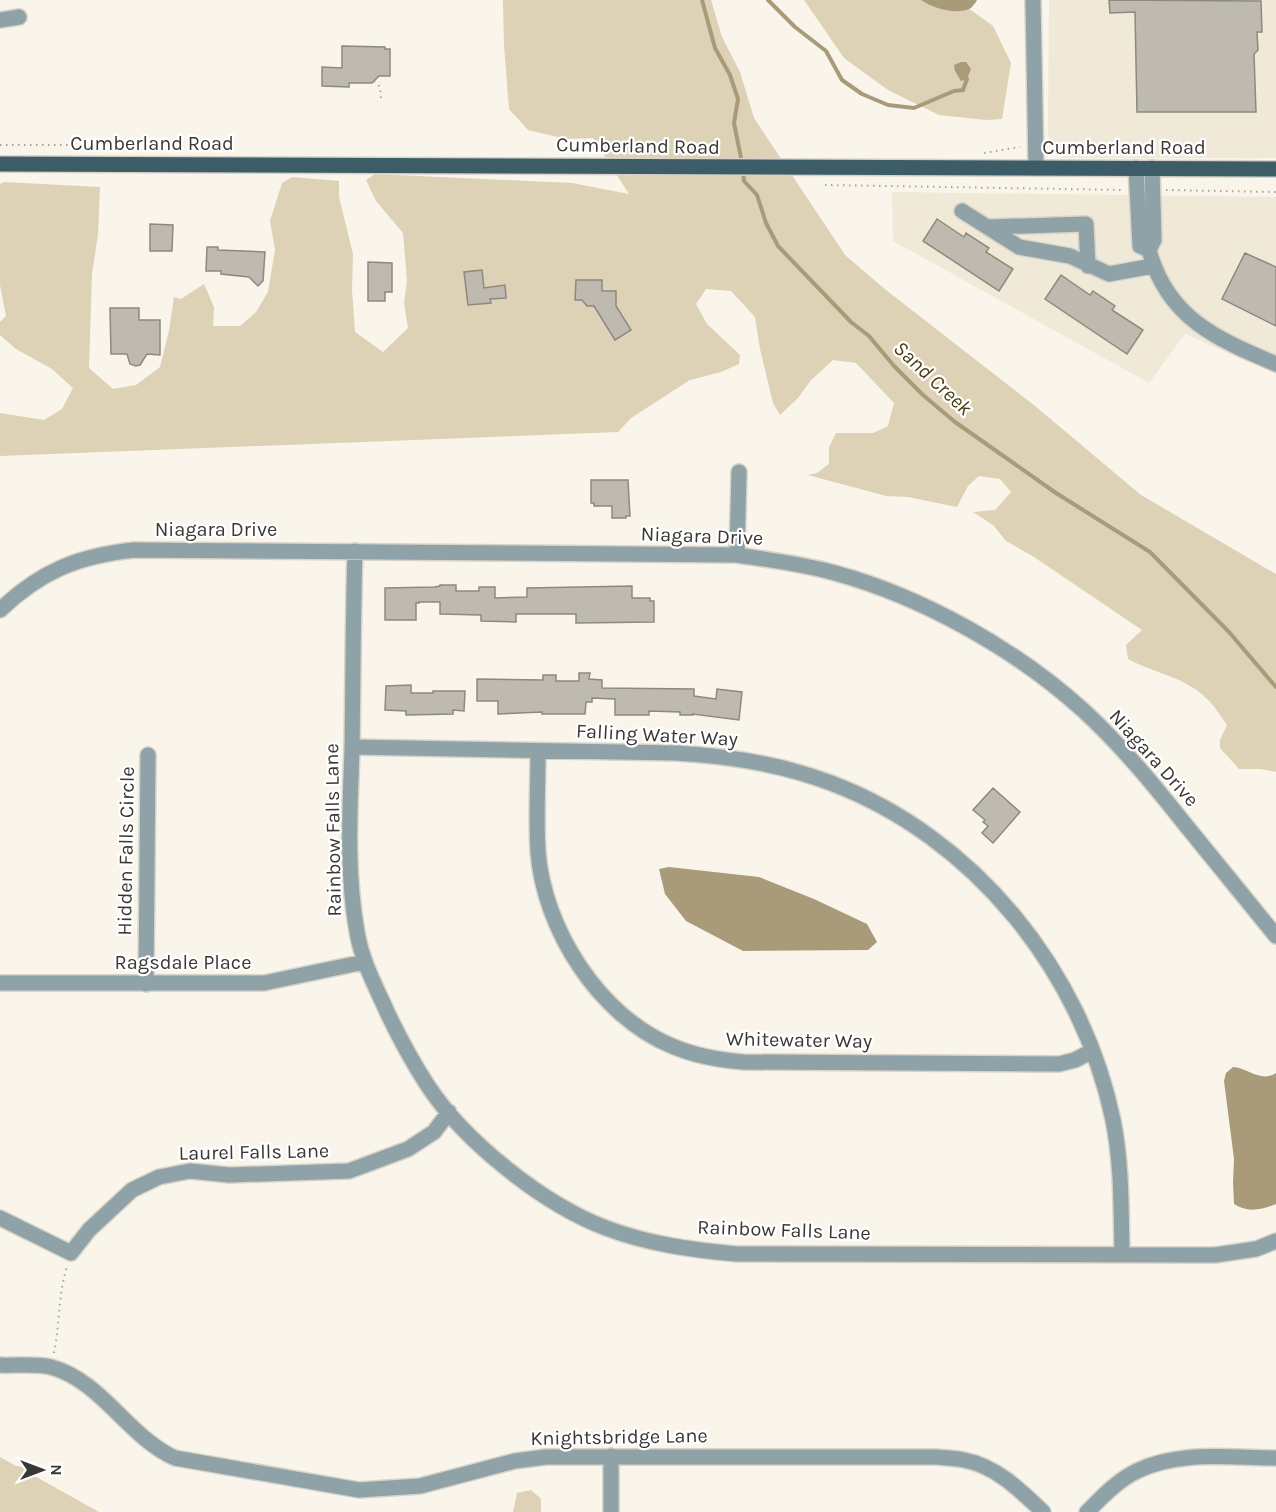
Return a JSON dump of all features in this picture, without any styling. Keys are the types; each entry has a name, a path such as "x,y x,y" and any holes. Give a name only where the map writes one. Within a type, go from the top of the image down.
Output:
{"main road":[{"name":"Cumberland Road","path":"0,164 1276,169"}],"street":[{"path":"1033,0 1036,168"},
{"path":"0,20 19,17"},
{"path":"1136,168 1144,190"},
{"path":"1152,168 1144,190 1140,246 1149,250 1167,292 1192,320 1223,341 1276,364"},
{"path":"962,210 1019,247 1070,256 1109,274 1154,266"},
{"path":"988,227 1086,225 1088,266"},
{"path":"737,555 739,472"},
{"name":"Niagara Drive","path":"0,610 29,586 64,565 100,554 164,549 737,555 835,573 875,586 972,630 1028,665 1086,713 1128,756 1276,936"},
{"name":"Rainbow Falls Lane","path":"355,551 350,823 357,932 364,962 399,1037 429,1087 470,1136 514,1174 558,1204 604,1227 643,1240 693,1250 736,1254 1215,1255 1256,1249 1276,1242"},
{"name":"Falling Water Way","path":"352,747 676,753 725,756 773,765 833,783 882,806 916,827 947,850 990,889 1015,916 1050,964 1081,1021 1107,1093 1118,1151 1122,1255"},
{"name":"Whitewater Way","path":"538,751 538,853 546,895 561,935 583,971 612,1005 646,1033 672,1046 701,1056 743,1062 1059,1064 1075,1060 1092,1051"},
{"name":"Hidden Falls Circle","path":"146,984 148,755"},
{"name":"Ragsdale Place","path":"0,983 264,983 364,962"},
{"name":"Laurel Falls Lane","path":"71,1253 89,1230 132,1190 159,1177 190,1171 229,1175 349,1171 408,1149 434,1132 449,1112"},
{"path":"0,1218 71,1253"},
{"name":"Knightsbridge Lane","path":"0,1365 51,1367 79,1380 147,1442 175,1458 359,1490 420,1486 537,1457 935,1457 964,1460 995,1472 1043,1512"},
{"path":"611,1456 611,1512"},
{"path":"1087,1512 1123,1480 1159,1462 1178,1458 1276,1458"}],"path":[{"path":"374,81 380,87 381,98"},
{"path":"0,145 84,145"},
{"path":"825,185 1276,192"},
{"path":"51,1367 58,1332 62,1281 71,1253"}],"shaded area":[{"path":"503,0 711,0 722,37 740,72 754,118 845,255 886,290 1035,406 1141,495 1276,574 1276,772 1239,769 1220,748 1220,740 1227,725 1210,702 1189,685 1128,659 1126,645 1142,630 1034,557 1006,541 993,525 973,512 995,510 1011,492 1000,479 979,476 968,486 957,507 908,497 886,496 808,475 817,473 829,464 829,447 836,433 873,433 888,426 894,403 856,363 833,360 811,380 798,398 780,415 773,403 755,317 731,291 706,289 696,304 707,324 740,355 739,364 721,372 690,380 631,418 618,432 0,456 0,413 44,420 62,409 73,388 52,369 16,349 0,335 0,322 6,316 0,285 0,184 4,182 100,187 98,234 92,274 89,368 113,389 136,385 160,367 174,297 181,299 204,284 214,307 213,326 240,326 256,312 268,292 275,250 270,221 282,183 292,177 339,181 339,197 353,254 352,290 355,332 383,352 408,328 404,303 407,281 403,233 376,201 366,180 375,174 572,183 629,194 593,138 566,139 528,130 509,109"},
{"path":"804,0 957,0 993,26 1011,63 1002,119 986,120 939,115 888,90 844,58"},
{"path":"921,0 977,0 971,8 952,11 932,6"},
{"path":"1049,0 1276,0 1276,158 1063,158 1048,135"},
{"path":"966,62 971,69 967,79 961,81 954,65"},
{"path":"892,192 1276,197 1276,374 1185,334 1149,383 893,241"},
{"path":"669,867 759,877 867,924 877,942 868,950 743,951 686,921 665,894 659,869"},
{"path":"1233,1067 1260,1076 1270,1076 1276,1073 1276,1204 1260,1209 1249,1210 1234,1204 1234,1159 1224,1081 1226,1073"},
{"path":"0,1457 16,1466 25,1467 31,1474 99,1512 0,1512"},
{"path":"531,1490 541,1499 541,1512 513,1512 517,1493"}],"building":[{"path":"1109,0 1261,1 1262,32 1257,32 1258,50 1254,54 1256,112 1137,112 1135,12 1110,13"},
{"path":"342,46 390,49 390,76 379,76 372,83 349,83 349,87 322,86 322,67 342,68"},
{"path":"937,219 964,237 966,233 989,248 986,252 1013,269 999,291 923,241"},
{"path":"150,224 173,225 172,251 150,251"},
{"path":"207,247 218,247 218,250 265,252 263,281 258,286 249,277 221,274 221,271 206,271"},
{"path":"1245,253 1276,267 1276,326 1222,299"},
{"path":"368,262 392,263 392,292 385,292 385,301 368,301"},
{"path":"482,270 484,288 505,285 506,298 490,299 491,303 468,305 464,272"},
{"path":"1061,275 1090,295 1093,291 1115,306 1112,310 1143,330 1127,354 1045,299"},
{"path":"576,280 602,280 602,291 616,291 616,306 631,330 615,340 594,306 587,306 582,300 575,300"},
{"path":"110,308 139,308 139,320 160,320 160,355 147,354 140,365 136,366 130,364 127,354 111,354"},
{"path":"591,480 628,480 630,516 612,518 612,506 594,506 594,503 591,503"},
{"path":"456,585 456,591 479,591 479,587 495,587 495,598 527,597 527,588 632,586 632,598 650,598 650,601 654,601 654,622 576,623 576,614 516,614 516,622 481,621 481,615 440,614 440,602 416,603 416,620 385,620 385,588"},
{"path":"579,673 590,673 589,679 602,680 602,688 694,689 694,696 716,699 717,689 742,692 739,720 693,714 680,715 680,712 649,711 649,715 615,715 615,699 592,698 592,702 586,702 585,714 542,714 542,712 498,714 498,701 477,701 477,679 543,680 543,675 556,675 556,681 579,681"},
{"path":"411,685 411,693 465,691 464,711 453,710 453,714 406,715 406,711 385,710 386,686"},
{"path":"993,788 1020,812 993,843 982,833 988,826 983,822 985,820 973,810"}],"waterway":[{"name":"Sand Creek","path":"702,0 715,48 730,75 738,99 734,123 742,163"},
{"path":"768,0 795,27 826,51 842,80 862,94 888,105 914,108 954,91 963,90 967,79"},
{"name":"Sand Creek","path":"743,170 744,181 757,195 766,223 778,246 851,322 869,336 894,366 923,395 955,422 1056,493 1150,552 1229,632 1276,687"}]}
